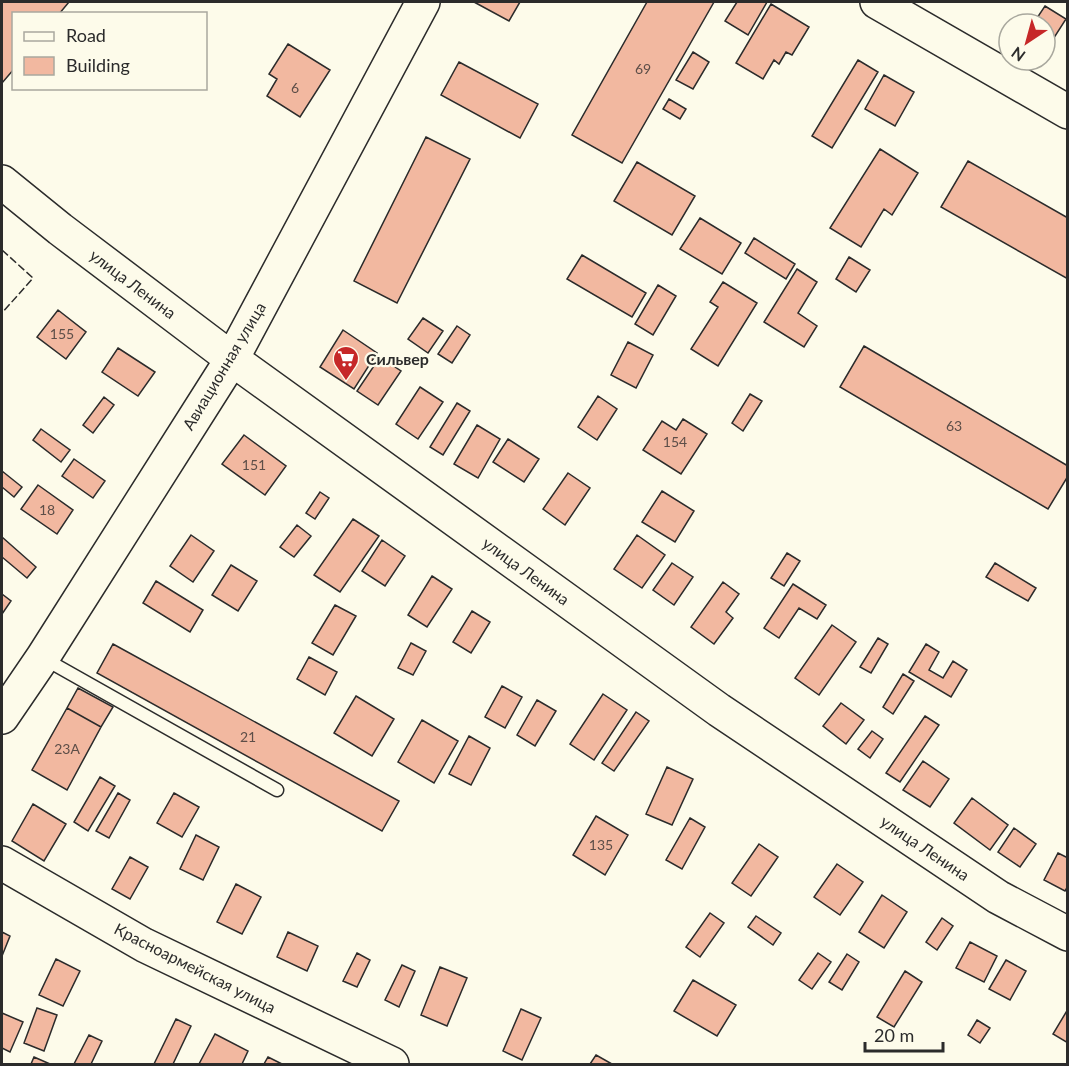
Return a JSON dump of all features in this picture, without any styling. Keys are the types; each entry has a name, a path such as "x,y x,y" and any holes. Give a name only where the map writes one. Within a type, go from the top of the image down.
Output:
{"main road":[{"name":"Авиационная улица","path":"2,717 43,657 232,359 423,2"},
{"path":"877,2 1068,112"},
{"name":"улица Ленина","path":"2,182 60,229 232,359 719,710 998,897 1068,934"},
{"name":"Красноармейская улица","path":"2,863 144,945 392,1065"}],"lane":[{"path":"43,657 277,790"}],"building":[{"path":"2,2 69,2 61,12 12,12 12,71 2,83"},
{"path":"474,2 520,2 509,21"},
{"path":"647,2 714,2 622,163 572,135"},
{"path":"737,2 767,2 748,35 725,21"},
{"path":"771,4 809,27 792,55 786,52 779,64 774,60 763,79 736,63"},
{"path":"1045,6 1055,12 1041,12"},
{"path":"1057,13 1066,19 1057,33"},
{"path":"288,44 330,70 300,117 267,96 277,79 269,74"},
{"path":"693,52 709,62 693,89 676,80"},
{"path":"858,60 878,72 832,148 812,136"},
{"path":"459,62 538,104 520,138 441,95"},
{"path":"884,75 914,92 895,126 865,109"},
{"path":"669,99 686,109 680,119 663,109"},
{"path":"426,137 470,159 397,303 354,281"},
{"path":"880,149 918,173 892,215 884,209 861,247 830,228"},
{"path":"968,161 1068,218 1068,279 941,207"},
{"path":"637,162 695,196 672,235 614,201"},
{"path":"700,218 741,243 722,274 680,249"},
{"path":"754,238 795,264 786,279 745,253"},
{"path":"582,255 646,293 632,317 567,279"},
{"path":"849,257 870,270 856,292 836,279"},
{"path":"797,269 817,282 798,313 817,326 804,347 764,322"},
{"path":"723,282 757,303 718,366 691,349 718,307 710,302"},
{"path":"658,285 676,296 653,335 635,324"},
{"path":"58,310 86,332 66,359 37,337"},
{"path":"423,318 443,331 428,353 408,339"},
{"path":"457,326 470,335 452,363 438,354"},
{"path":"343,330 377,353 354,389 320,367"},
{"path":"628,342 653,355 636,388 611,375"},
{"path":"864,346 1068,466 1068,476 1048,509 840,387"},
{"path":"118,348 155,372 138,396 102,372"},
{"path":"380,357 401,371 378,405 357,391"},
{"path":"420,387 443,402 418,439 396,424"},
{"path":"750,394 762,401 743,431 732,423"},
{"path":"598,396 617,409 597,440 578,427"},
{"path":"104,397 114,405 93,433 83,425"},
{"path":"457,403 470,411 443,455 430,447"},
{"path":"683,419 707,434 681,474 643,450 662,421 676,430"},
{"path":"477,425 500,439 478,478 454,464"},
{"path":"41,429 70,450 61,462 33,440"},
{"path":"244,435 286,466 265,495 222,464"},
{"path":"508,439 539,459 524,482 493,462"},
{"path":"74,459 105,481 93,498 62,476"},
{"path":"2,471 22,487 14,497 2,487"},
{"path":"568,473 590,488 565,525 543,509"},
{"path":"38,485 73,510 57,534 21,509"},
{"path":"662,491 694,511 675,542 642,522"},
{"path":"320,492 329,498 315,519 306,513"},
{"path":"353,519 379,536 340,592 314,575"},
{"path":"297,525 311,536 294,557 280,547"},
{"path":"191,535 214,551 193,582 170,566"},
{"path":"637,535 665,555 642,588 614,569"},
{"path":"2,537 36,567 27,578 2,557"},
{"path":"382,540 405,556 385,586 362,571"},
{"path":"787,553 800,561 784,586 771,578"},
{"path":"672,563 693,577 674,605 653,590"},
{"path":"995,563 1036,588 1028,601 986,577"},
{"path":"231,565 257,581 238,611 212,595"},
{"path":"432,576 452,589 427,627 408,615"},
{"path":"156,581 203,610 190,632 143,603"},
{"path":"723,582 739,594 726,612 733,618 714,644 691,627"},
{"path":"793,584 826,605 817,619 799,608 779,638 764,628"},
{"path":"2,594 11,601 2,614"},
{"path":"335,605 356,616 333,655 312,643"},
{"path":"472,611 490,622 471,653 453,642"},
{"path":"832,625 856,642 819,695 795,678"},
{"path":"878,638 888,644 871,673 860,667"},
{"path":"411,643 426,651 413,675 398,668"},
{"path":"113,644 399,801 382,831 97,673"},
{"path":"926,644 939,652 929,670 943,678 953,661 967,670 951,697 909,672"},
{"path":"309,657 337,672 325,695 297,679"},
{"path":"903,674 914,681 893,714 883,707"},
{"path":"502,686 522,697 505,728 485,717"},
{"path":"78,688 113,707 101,727 67,708"},
{"path":"603,694 627,710 594,760 570,744"},
{"path":"356,696 394,719 372,756 334,733"},
{"path":"537,700 556,711 535,746 517,735"},
{"path":"841,703 864,720 846,744 823,726"},
{"path":"67,708 101,727 67,790 32,770"},
{"path":"636,712 649,721 614,771 602,763"},
{"path":"925,716 939,725 900,782 886,773"},
{"path":"422,720 458,741 434,783 398,762"},
{"path":"872,731 883,739 870,758 858,749"},
{"path":"469,736 490,748 471,785 449,774"},
{"path":"923,761 949,779 930,807 903,790"},
{"path":"667,767 693,779 672,825 646,814"},
{"path":"100,777 115,786 88,831 74,822"},
{"path":"118,793 130,800 109,838 96,831"},
{"path":"174,793 199,807 182,837 157,823"},
{"path":"972,798 1008,825 990,850 954,823"},
{"path":"33,804 66,824 44,861 12,841"},
{"path":"596,816 628,835 605,875 573,855"},
{"path":"690,818 705,827 682,869 666,860"},
{"path":"1014,828 1036,844 1020,867 998,852"},
{"path":"196,835 219,847 203,880 180,869"},
{"path":"759,844 778,857 751,896 732,883"},
{"path":"1058,853 1068,858 1068,886 1065,891 1044,880"},
{"path":"130,857 148,867 130,899 112,889"},
{"path":"837,864 863,882 840,915 814,897"},
{"path":"236,884 261,897 242,934 217,922"},
{"path":"882,895 907,912 884,948 859,932"},
{"path":"710,913 724,923 700,957 686,947"},
{"path":"756,916 781,933 773,945 748,927"},
{"path":"942,918 953,926 937,950 926,942"},
{"path":"2,932 10,936 2,956"},
{"path":"288,932 318,946 307,971 277,957"},
{"path":"970,942 997,956 984,982 956,968"},
{"path":"357,953 370,960 357,987 343,981"},
{"path":"818,953 831,962 812,989 799,980"},
{"path":"847,954 859,962 842,990 829,982"},
{"path":"56,959 80,971 63,1006 39,995"},
{"path":"1006,960 1026,971 1010,1000 989,989"},
{"path":"402,965 415,971 399,1007 385,1000"},
{"path":"440,967 467,978 447,1026 421,1015"},
{"path":"905,971 922,982 894,1027 877,1017"},
{"path":"693,980 736,1005 717,1036 674,1011"},
{"path":"37,1008 57,1015 44,1051 24,1043"},
{"path":"521,1009 541,1018 522,1060 503,1051"},
{"path":"1068,1009 1068,1043 1053,1034"},
{"path":"2,1013 23,1022 10,1052 2,1048"},
{"path":"176,1019 191,1026 173,1064 154,1064"},
{"path":"977,1020 990,1028 980,1043 968,1035"},
{"path":"215,1034 248,1051 242,1064 199,1064"},
{"path":"89,1035 102,1041 91,1064 74,1064"},
{"path":"596,1055 612,1064 590,1064"},
{"path":"34,1057 50,1064 31,1064"},
{"path":"268,1057 282,1064 264,1064"}],"fence":[{"path":"2,250 33,278 2,313"}],"place":[{"name":"Сильвер","path":"346,382"}]}
